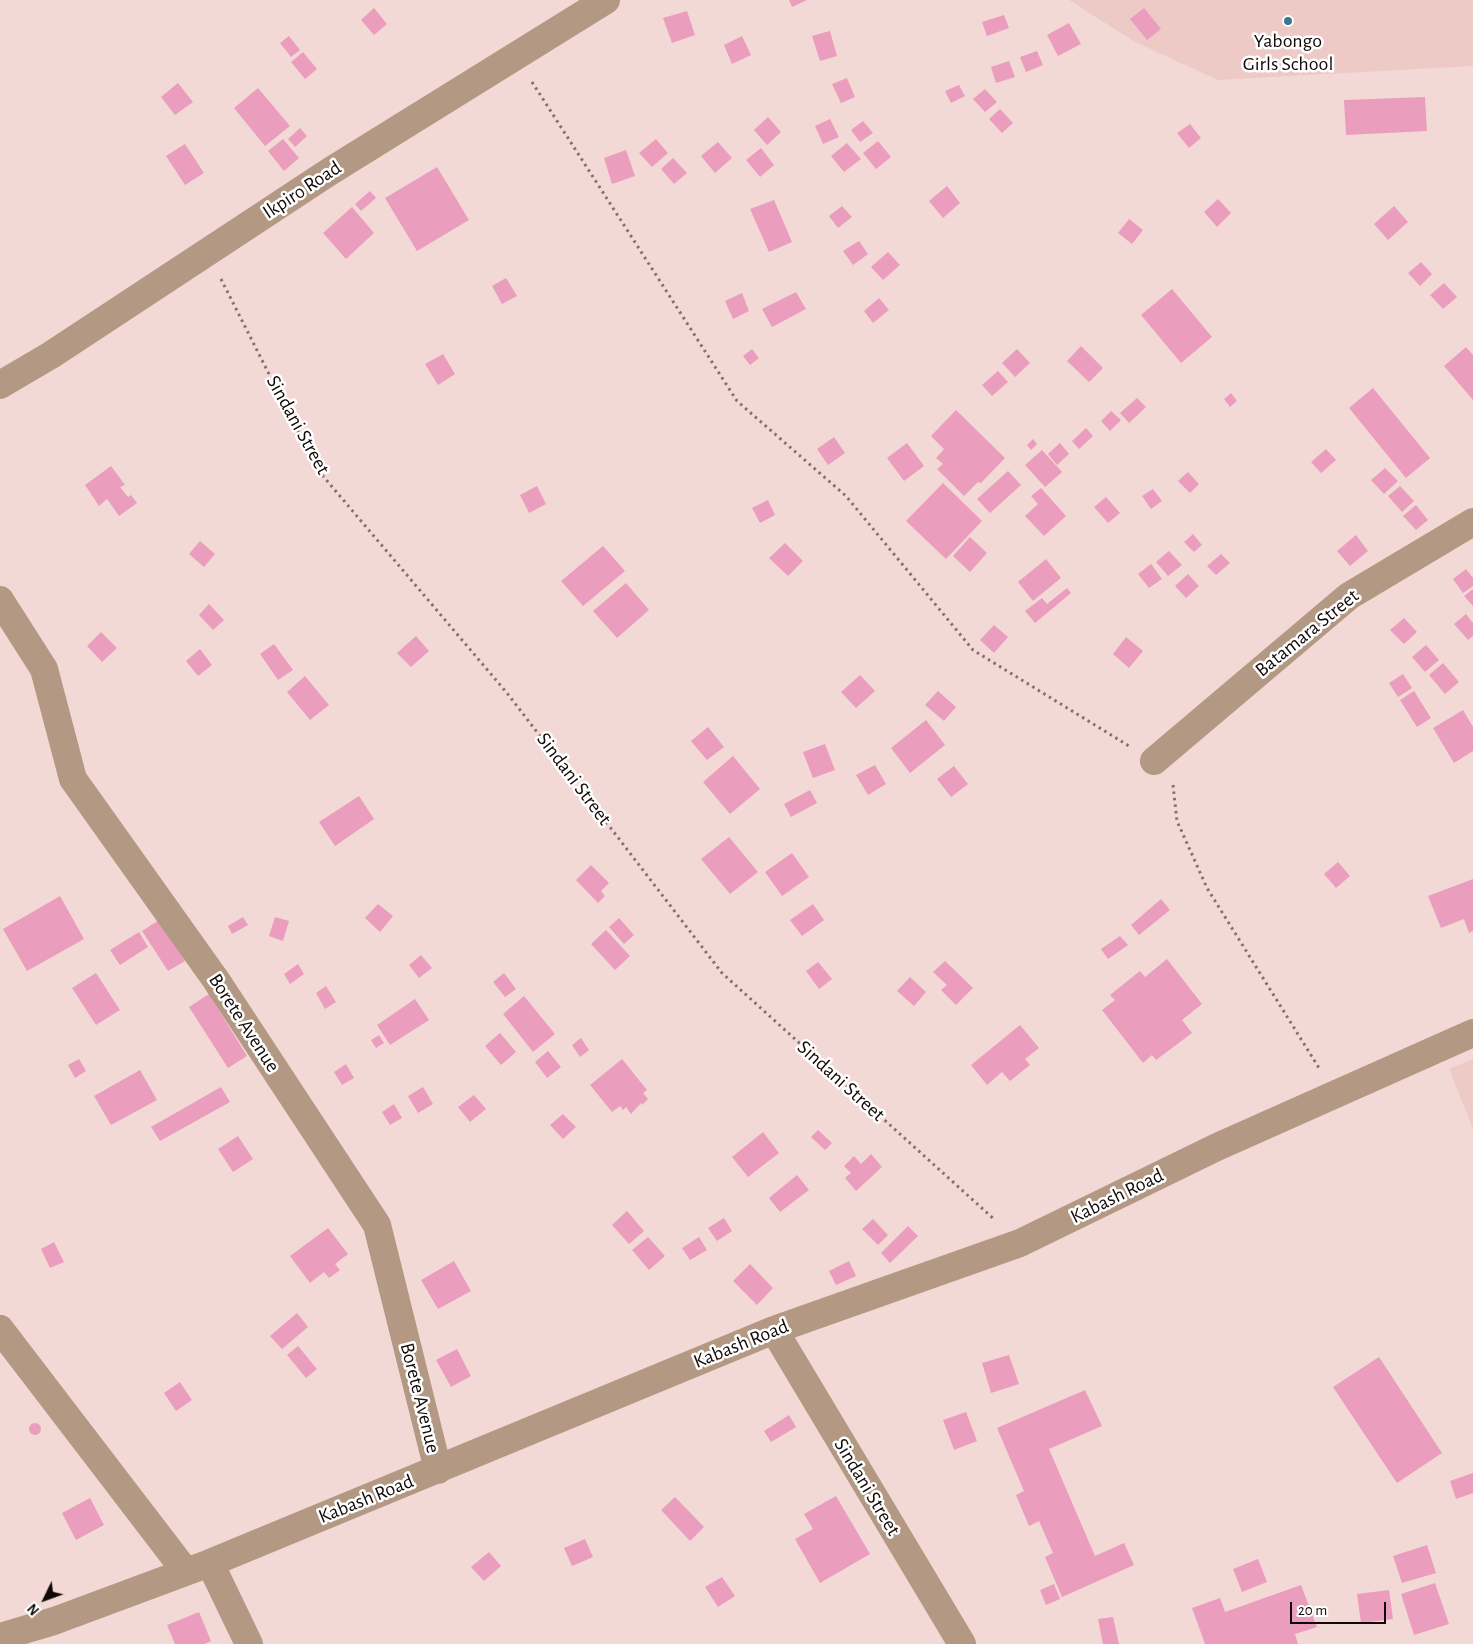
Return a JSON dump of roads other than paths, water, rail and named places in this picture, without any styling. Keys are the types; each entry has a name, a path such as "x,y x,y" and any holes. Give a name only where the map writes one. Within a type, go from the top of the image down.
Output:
{"street":[{"name":"Ikpiro Road","path":"0,385 50,355 329,172 606,0"},
{"name":"Batamara Street","path":"1154,761 1349,596 1473,522"},
{"name":"Borete Avenue","path":"0,600 44,670 74,779 216,980 377,1225 438,1470"},
{"name":"Kabash Road","path":"0,1637 54,1621 198,1568 774,1330 1020,1243 1217,1147 1473,1033"},
{"path":"0,1329 198,1568 249,1644"},
{"name":"Sindani Street","path":"774,1330 962,1644"}],"place":[{"name":"Yabongo Girls School","path":"1288,21"}]}
